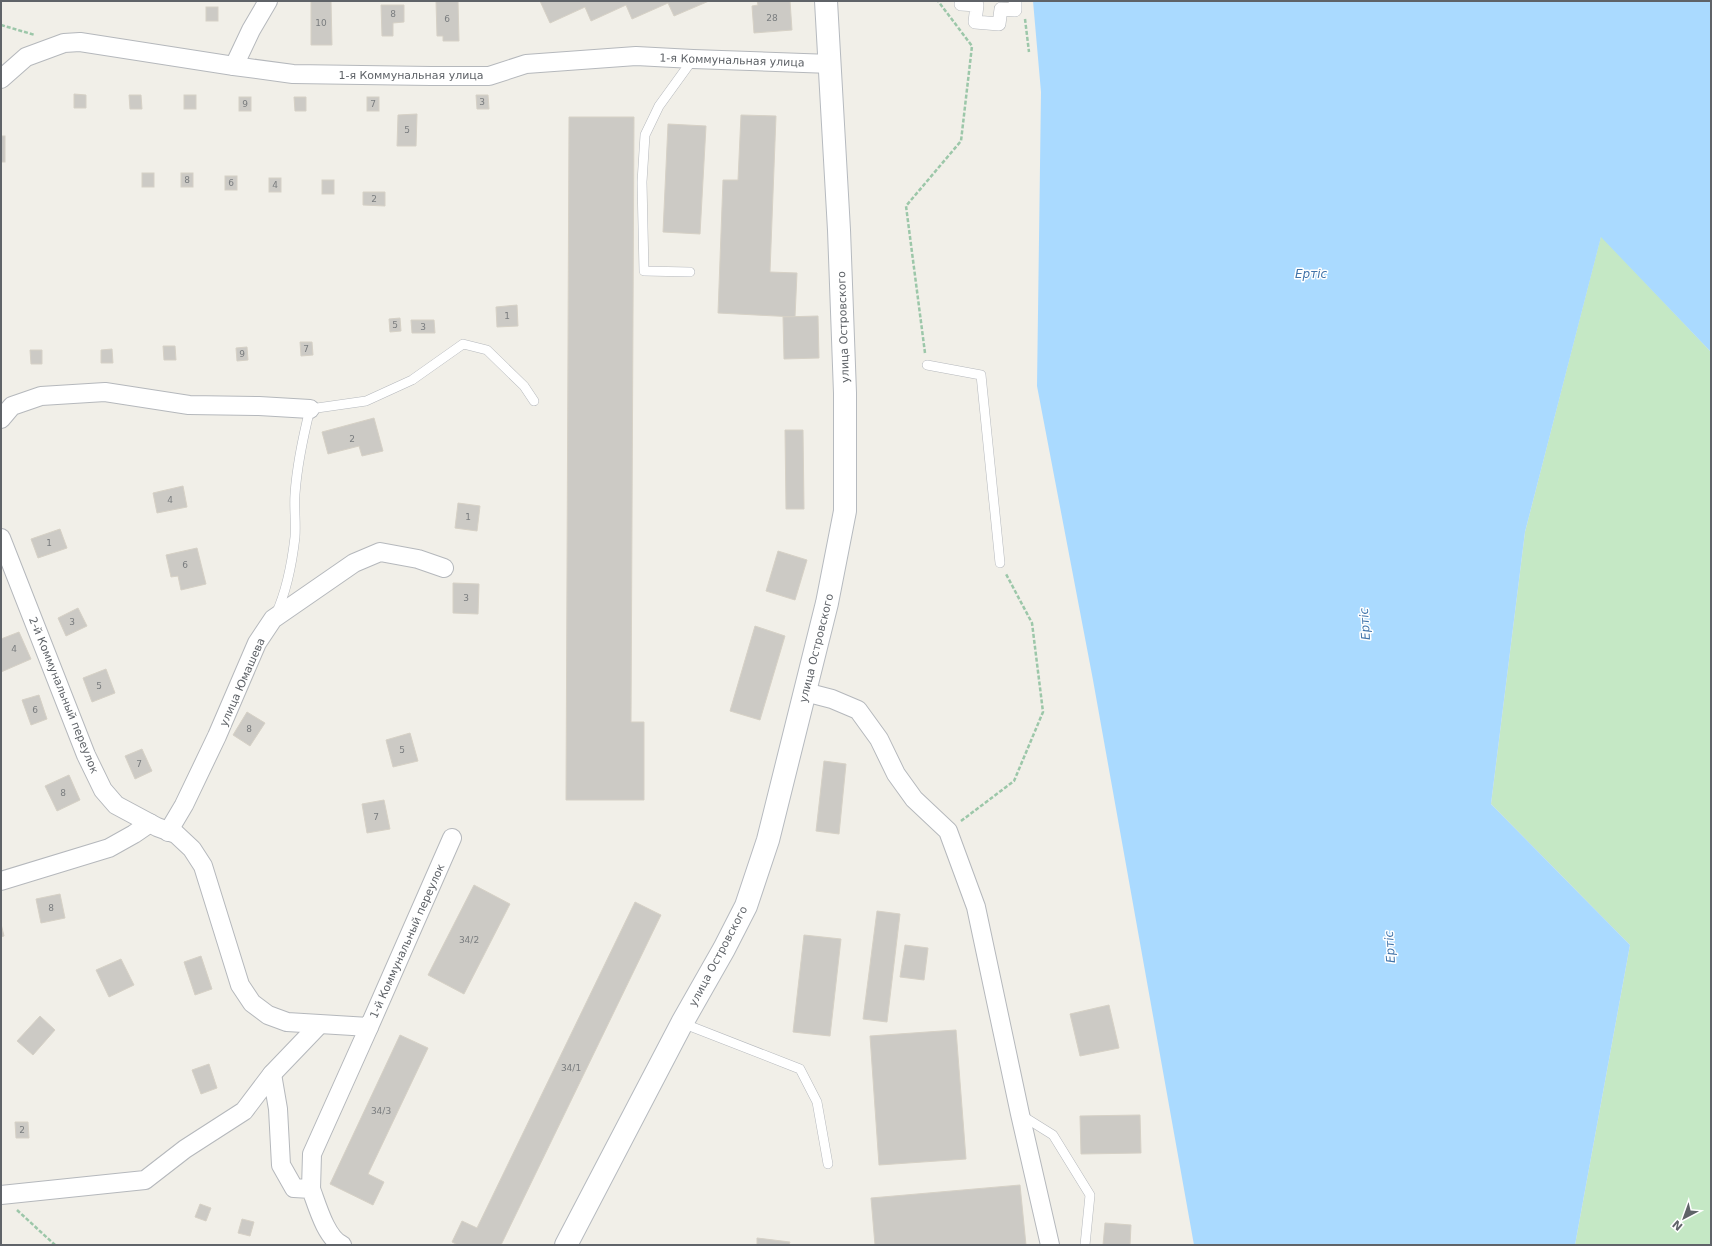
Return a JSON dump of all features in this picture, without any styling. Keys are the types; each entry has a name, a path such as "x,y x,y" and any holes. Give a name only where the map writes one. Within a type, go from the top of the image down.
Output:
{"main road":[{"name":"улица Островского","path":"566,1245 682,1023 724,949 746,906 768,840 827,603 845,511 845,393 831,64 826,1"}],"street":[{"path":"234,66 251,30 268,1"},
{"path":"962,1 961,4 977,5 975,22 1000,24 1001,9 1015,10 1016,1"},
{"name":"1-я Коммунальная улица","path":"1,79 26,57 64,43 80,42 293,74 489,76 526,64 636,56 831,64"},
{"path":"1,420 12,406 41,396 105,392 189,405 259,406 310,409"},
{"name":"2-й Коммунальный переулок","path":"1,538 86,755 103,790 116,804 158,827"},
{"name":"улица Юмашева","path":"158,827 184,805 217,736 257,643 273,619 354,563 380,552 418,559 444,568"},
{"path":"805,692 832,699 858,710 879,739 900,780 914,799 948,831 976,907 1020,1114 1050,1245"},
{"path":"1,881 109,848 134,834 158,827"},
{"name":"1-й Коммунальный переулок","path":"158,827 176,834 192,849 203,866 214,897 240,985 252,1003 268,1015 287,1022 369,1027 452,838"},
{"path":"6,1200 145,1180 185,1149 244,1111 272,1074 320,1025"},
{"path":"342,1245 335,1242 324,1223 311,1189 312,1154 369,1027"},
{"path":"272,1074 278,1109 281,1165 294,1188 311,1189"}],"lane":[{"path":"690,272 644,271 642,182 645,135 659,106 693,59"},
{"path":"273,619 283,597 290,570 295,536 295,494 300,450 310,409 366,400 412,380 463,344 487,350 524,386 534,401"},
{"path":"927,365 981,375 1000,563"},
{"path":"682,1023 800,1069 817,1102 828,1164"},
{"path":"1020,1114 1053,1135 1090,1195 1085,1245"}],"path":[{"path":"927,365 906,206 961,141 972,46 938,1"},
{"path":"1025,16 1029,52"},
{"path":"1,24 37,35"},
{"path":"948,831 1014,781 1043,712 1032,623 1000,563"},
{"path":"6,1200 55,1245"}],"green space":[{"path":"1601,236 1711,352 1711,1245 1575,1245 1630,945 1491,804 1525,532"}],"water":[{"name":"Ертіс","path":"1033,1 1711,1 1711,352 1601,237 1525,532 1491,804 1630,945 1575,1245 1194,1245 1093,680 1037,386 1041,92"}],"building":[{"path":"311,1 331,1 332,45 311,45"},
{"path":"436,1 458,1 459,41 443,41 443,36 437,36"},
{"path":"540,1 709,1 674,16 668,3 632,19 626,5 591,21 585,7 550,23"},
{"path":"757,1 790,1 792,30 754,33 752,6 758,5"},
{"path":"381,5 404,5 404,22 393,23 393,36 382,36"},
{"path":"206,7 218,7 218,21 206,21"},
{"path":"74,94 86,95 86,108 74,108"},
{"path":"129,95 141,95 142,109 130,109"},
{"path":"184,95 196,95 196,109 184,109"},
{"path":"476,95 488,95 489,109 477,109"},
{"path":"239,97 251,97 251,111 239,111"},
{"path":"294,97 306,97 306,111 295,111"},
{"path":"367,97 379,97 379,111 367,111"},
{"path":"417,114 416,146 397,146 398,115"},
{"path":"741,115 776,116 770,272 797,273 795,317 718,313 723,180 738,180"},
{"path":"569,117 634,117 631,722 644,722 644,800 566,800"},
{"path":"668,124 706,126 700,234 663,232"},
{"path":"1,136 5,136 5,162 1,162"},
{"path":"142,173 154,173 154,187 142,187"},
{"path":"181,173 193,173 193,187 181,187"},
{"path":"225,176 237,176 237,190 225,190"},
{"path":"269,178 281,178 281,192 269,192"},
{"path":"322,180 334,180 334,194 322,194"},
{"path":"363,192 385,192 385,206 363,205"},
{"path":"517,305 518,326 497,327 496,307"},
{"path":"818,316 819,358 784,359 783,317"},
{"path":"400,318 401,331 390,332 389,319"},
{"path":"411,320 434,320 435,333 412,333"},
{"path":"300,342 312,342 313,355 301,356"},
{"path":"163,346 175,346 176,360 164,360"},
{"path":"247,347 248,360 237,361 236,348"},
{"path":"112,349 113,363 101,363 101,350"},
{"path":"30,350 42,350 42,364 31,364"},
{"path":"374,418 383,451 362,456 359,446 328,454 322,432"},
{"path":"785,430 803,430 804,509 786,509"},
{"path":"183,486 187,507 157,513 153,493"},
{"path":"458,503 480,506 477,531 455,528"},
{"path":"60,529 67,548 38,558 31,539"},
{"path":"197,548 206,584 181,590 178,576 171,577 166,555"},
{"path":"778,551 807,560 795,600 766,591"},
{"path":"453,583 479,584 478,614 453,613"},
{"path":"78,608 87,626 66,636 58,618"},
{"path":"755,626 785,636 760,720 730,711"},
{"path":"19,632 31,659 1,672 1,639"},
{"path":"106,669 115,693 92,702 83,678"},
{"path":"39,695 47,719 31,725 22,700"},
{"path":"247,712 265,723 250,746 233,735"},
{"path":"410,733 418,761 393,767 386,740"},
{"path":"142,749 152,771 135,779 125,756"},
{"path":"824,761 846,764 839,834 816,831"},
{"path":"69,775 80,800 57,811 45,786"},
{"path":"384,800 390,829 367,833 362,804"},
{"path":"474,885 510,904 464,994 428,975"},
{"path":"60,894 65,918 41,923 36,899"},
{"path":"635,902 661,915 501,1245 458,1245 452,1242 462,1221 477,1228"},
{"path":"877,911 900,914 887,1022 863,1019"},
{"path":"1,924 4,936 1,937"},
{"path":"804,935 841,939 830,1036 793,1032"},
{"path":"905,945 928,948 924,980 900,977"},
{"path":"201,956 212,989 195,995 184,962"},
{"path":"121,959 134,985 109,997 96,970"},
{"path":"1109,1005 1119,1048 1080,1056 1070,1014"},
{"path":"40,1016 55,1030 33,1055 17,1041"},
{"path":"956,1030 966,1159 879,1165 870,1036"},
{"path":"400,1035 428,1048 368,1174 384,1182 373,1205 330,1184"},
{"path":"209,1064 217,1088 201,1094 192,1070"},
{"path":"1140,1115 1141,1153 1081,1154 1080,1116"},
{"path":"15,1122 28,1122 29,1138 16,1138"},
{"path":"1020,1185 1026,1245 875,1245 871,1198"},
{"path":"200,1204 211,1208 206,1221 195,1217"},
{"path":"242,1219 254,1222 250,1236 238,1233"},
{"path":"1105,1223 1131,1225 1130,1245 1103,1245"},
{"path":"757,1238 790,1242 789,1245 757,1245"}]}
